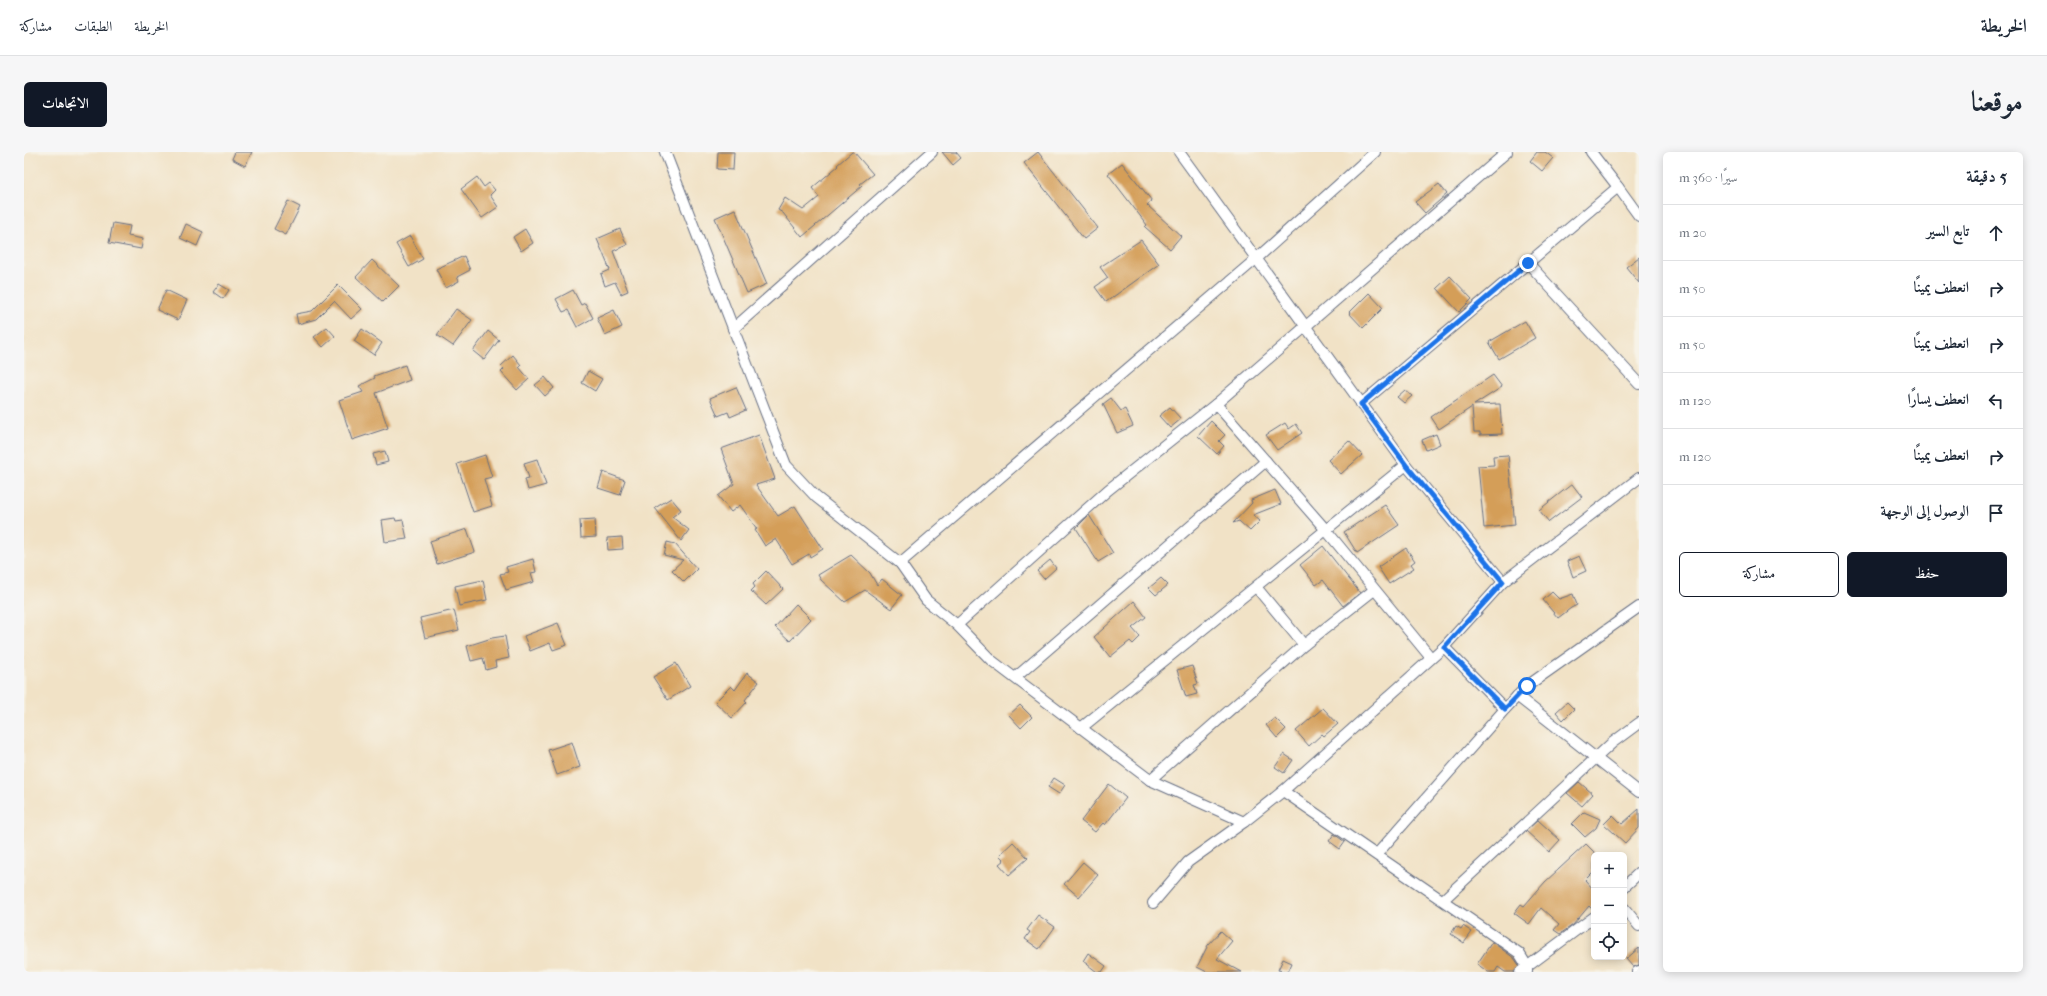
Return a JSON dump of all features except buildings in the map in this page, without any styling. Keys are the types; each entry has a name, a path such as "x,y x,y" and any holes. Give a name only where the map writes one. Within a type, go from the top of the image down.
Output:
{"street":[{"path":"665,152 786,465 816,497 900,563 926,600 958,625 991,660 1016,677 1150,780 1244,822"},
{"path":"1180,152 1406,465 1503,582"},
{"path":"900,563 1256,259 1375,152"},
{"path":"958,625 1108,490 1216,404 1306,328 1506,152"},
{"path":"1591,152 1639,216"},
{"path":"733,329 925,154"},
{"path":"1361,404 1618,187"},
{"path":"1528,263 1639,384"},
{"path":"1216,404 1326,530 1431,658"},
{"path":"1016,677 1266,461"},
{"path":"1081,728 1406,465"},
{"path":"1153,903 1188,862 1244,822 1283,791 1444,647 1503,582 1639,478"},
{"path":"1256,587 1304,646"},
{"path":"1150,780 1304,646 1374,590"},
{"path":"1377,854 1527,686 1639,606"},
{"path":"1444,647 1505,709"},
{"path":"1517,696 1597,757 1639,792"},
{"path":"1443,900 1597,757 1639,723"},
{"path":"1283,791 1377,854 1519,953 1525,970 1591,919"},
{"path":"1627,884 1639,873"},
{"path":"1627,912 1639,926"}],"route":[{"path":"1527,686 1505,709 1444,647 1503,582 1406,465 1361,404 1528,263"}]}
